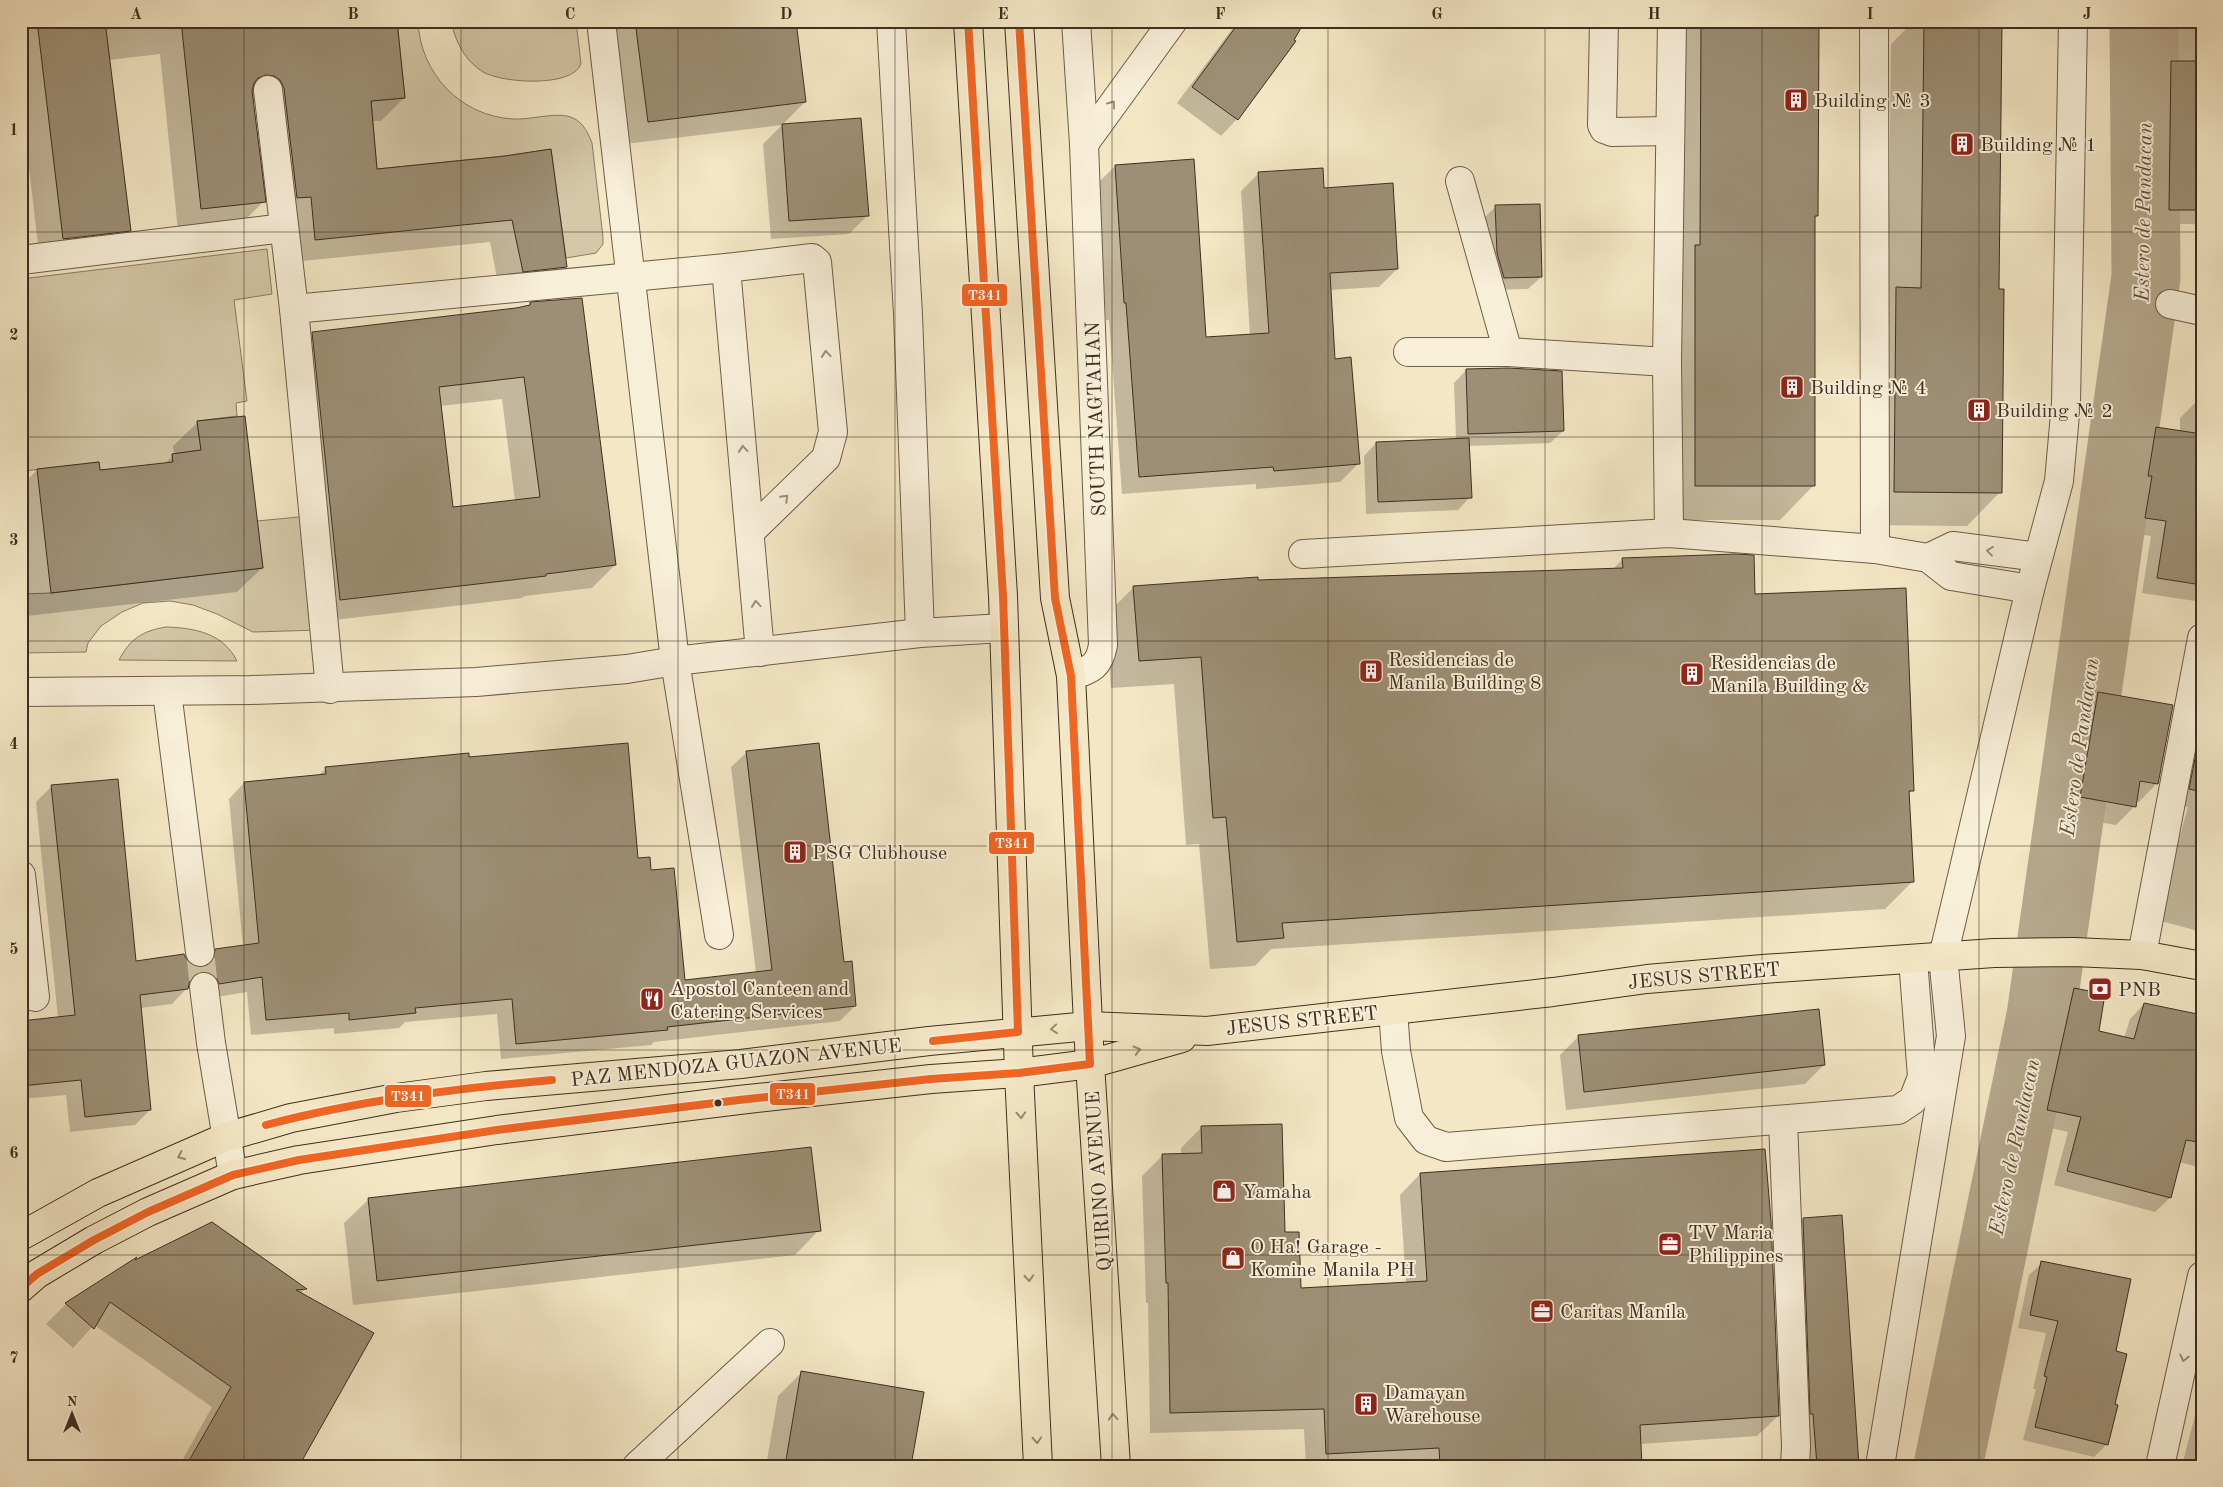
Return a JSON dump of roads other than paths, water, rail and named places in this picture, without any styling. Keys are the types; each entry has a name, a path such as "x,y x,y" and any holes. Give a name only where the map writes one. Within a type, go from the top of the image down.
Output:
{"main road":[{"path":"968,21 1002,596 1019,1073 1038,1466"},
{"name":"QUIRINO AVENUE","path":"1019,21 1055,598 1071,676 1090,1064 1116,1466"},
{"name":"JESUS STREET","path":"1089,1026 1208,1030 1647,979 1994,953 2074,952 2142,955 2202,966"},
{"name":"PAZ MENDOZA GUAZON AVENUE","path":"21,1236 98,1193 226,1137 291,1118 396,1098 486,1086 741,1064 1018,1032 1089,1026"},
{"name":"JESUS STREET","path":"1090,1064 1208,1030"},
{"name":"PAZ MENDOZA GUAZON AVENUE","path":"21,1288 38,1274 102,1236 148,1212 233,1175 299,1160 497,1130 912,1081 1019,1073 1090,1064"}],"street":[{"path":"601,21 675,661 719,935"},
{"path":"891,21 908,314 920,633"},
{"name":"SOUTH NAGTAHAN","path":"1071,676 1090,669 1100,659 1104,645 1084,144 1076,21"},
{"path":"1084,144 1172,21"},
{"path":"1604,21 1602,125 1612,132 1670,131"},
{"path":"1669,533 1667,362 1672,21"},
{"path":"1874,21 1875,549"},
{"path":"1880,1466 1951,1036 1943,957 2030,589 2059,481 2066,403 2073,21"},
{"path":"268,90 294,309 330,688"},
{"path":"1460,181 1508,352"},
{"path":"21,260 284,228"},
{"path":"294,309 726,268 812,258 816,261 833,432 826,458 750,532"},
{"path":"726,268 760,652"},
{"path":"2170,304 2202,311"},
{"path":"1408,352 1508,352 1667,362"},
{"path":"1303,554 1669,533 1875,549 1928,558 1951,576 2030,589"},
{"path":"1928,558 1953,546 2038,557"},
{"path":"21,692 168,692 476,682 627,670 675,661 920,633 1002,628"},
{"path":"2142,955 2202,638"},
{"path":"168,692 200,952"},
{"path":"21,875 35,997"},
{"path":"1392,1010 1396,1051 1409,1118 1426,1140 1446,1148 1898,1110 1913,1100 1922,1077 1913,959"},
{"path":"204,987 233,1175"},
{"path":"1783,1121 1796,1446 1795,1466"},
{"path":"2160,1466 2202,1276"},
{"path":"637,1466 770,1343"}],"waterway":[{"name":"Estero de Pandacan","path":"1948,1466 2041,1016 2146,277 2144,21"}],"tunnel":[{"path":"200,952 204,987"}],"place":[{"name":"Building № 3","path":"1796,100"},
{"name":"Building № 1","path":"1962,144"},
{"name":"Building № 4","path":"1792,387"},
{"name":"Building № 2","path":"1979,410"},
{"name":"Residencias de Manila Building 8","path":"1371,671"},
{"name":"Residencias de Manila Building &","path":"1692,674"},
{"name":"PSG Clubhouse","path":"795,852"},
{"name":"PNB","path":"2100,989"},
{"name":"Apostol Canteen and Catering Services","path":"652,999"},
{"name":"Yamaha","path":"1224,1191"},
{"name":"TV Maria Philippines","path":"1670,1244"},
{"name":"O Ha! Garage - Komine Manila PH","path":"1233,1258"},
{"name":"Caritas Manila","path":"1542,1311"},
{"name":"Damayan Warehouse","path":"1366,1404"}]}
